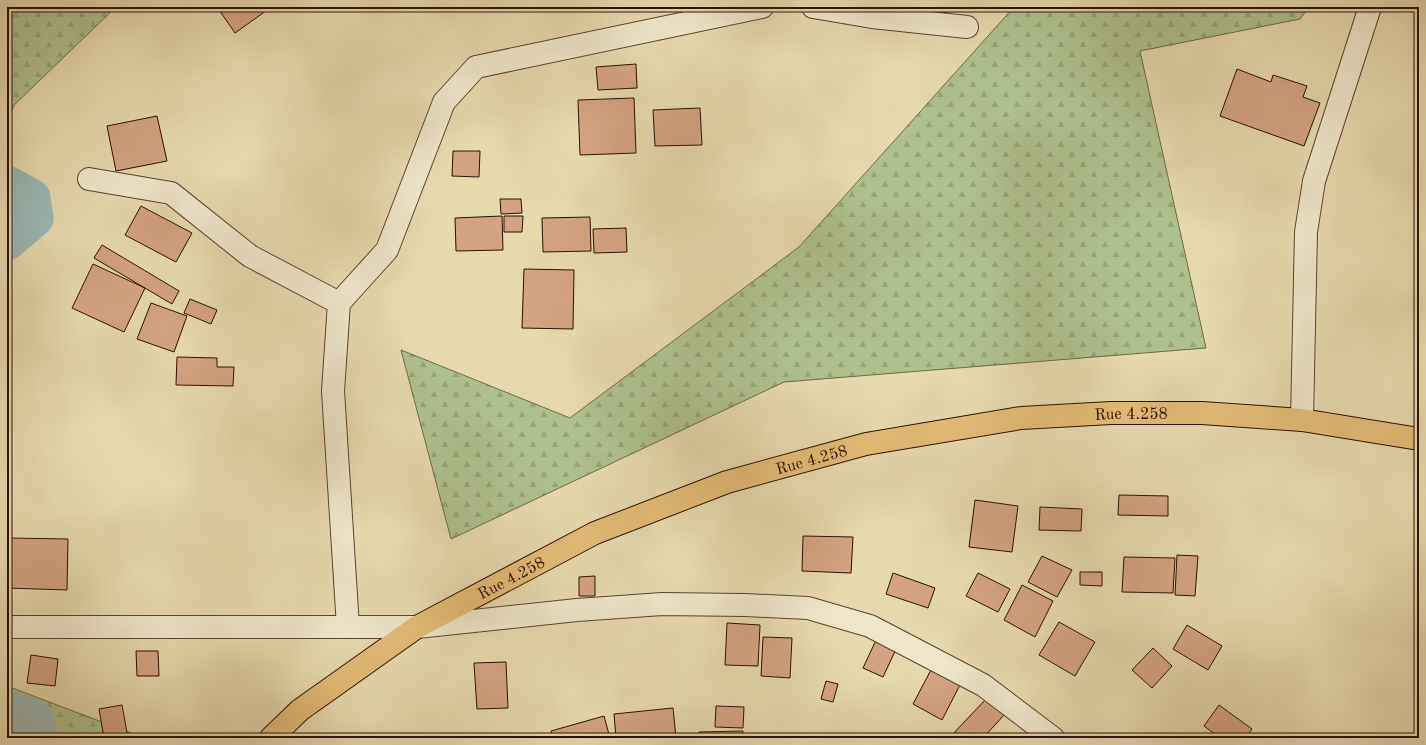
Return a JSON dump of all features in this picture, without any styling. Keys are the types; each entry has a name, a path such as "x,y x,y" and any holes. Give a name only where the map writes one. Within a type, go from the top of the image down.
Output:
{"highway":[{"name":"Rue 4.258","path":"271,738 300,710 417,627 595,533 727,482 866,444 1021,418 1111,412 1202,412 1302,420 1419,439"}],"street":[{"path":"348,627 333,392 339,302 387,250 444,102 476,66 762,7"},
{"path":"813,7 872,17 967,27"},
{"path":"1302,420 1306,232 1314,181 1370,7"},
{"path":"88,179 171,193 250,256 339,302"},
{"path":"7,627 417,627 577,610 662,604 745,605 808,608 870,626 983,685 1054,738"}],"green space":[{"path":"7,7 116,7 14,105 7,124"},
{"path":"1014,7 1309,7 1300,19 1140,51 1206,348 784,382 451,539 401,350 570,418 799,247"},
{"path":"7,686 144,738 7,738"}],"building":[{"path":"217,7 270,7 270,8 235,33"},
{"path":"915,7 963,7 964,8 918,19"},
{"path":"636,64 637,88 598,90 596,67"},
{"path":"1237,69 1271,82 1273,75 1307,86 1303,97 1320,103 1304,146 1220,116"},
{"path":"634,98 636,153 580,155 578,100"},
{"path":"700,108 702,145 655,146 653,110"},
{"path":"157,116 167,161 116,171 107,126"},
{"path":"453,151 480,151 479,177 452,176"},
{"path":"500,199 521,199 522,213 501,214"},
{"path":"141,206 192,233 176,262 125,235"},
{"path":"502,216 503,250 456,251 455,218"},
{"path":"504,216 523,216 522,232 504,232"},
{"path":"590,217 591,251 543,252 542,218"},
{"path":"626,228 627,252 594,253 593,229"},
{"path":"102,245 179,291 172,304 94,258"},
{"path":"93,264 145,288 124,332 72,308"},
{"path":"524,269 574,270 573,329 522,328"},
{"path":"190,299 217,310 211,324 184,313"},
{"path":"151,303 187,316 174,352 137,339"},
{"path":"177,357 217,358 217,367 234,367 233,386 176,385"},
{"path":"1119,495 1168,496 1168,516 1118,515"},
{"path":"975,500 1018,506 1012,552 969,547"},
{"path":"1040,507 1082,509 1081,531 1039,530"},
{"path":"803,536 853,537 851,573 802,571"},
{"path":"7,538 68,539 67,590 7,588"},
{"path":"1177,555 1198,556 1195,596 1175,595"},
{"path":"1042,556 1072,570 1057,597 1028,582"},
{"path":"1124,557 1175,558 1173,593 1122,592"},
{"path":"1080,572 1102,572 1102,586 1080,585"},
{"path":"893,573 935,588 928,608 886,594"},
{"path":"978,573 1010,589 998,612 966,596"},
{"path":"595,576 595,596 579,596 579,577"},
{"path":"1022,585 1053,601 1035,637 1004,620"},
{"path":"1059,622 1095,642 1075,676 1039,655"},
{"path":"727,623 760,625 758,666 725,665"},
{"path":"1187,625 1222,646 1208,670 1173,649"},
{"path":"763,637 792,638 790,678 761,676"},
{"path":"877,638 897,647 883,677 863,668"},
{"path":"1153,648 1172,666 1152,688 1132,670"},
{"path":"136,651 158,651 159,676 137,676"},
{"path":"31,655 58,659 55,686 27,683"},
{"path":"506,662 508,708 477,709 474,663"},
{"path":"932,668 961,683 942,720 913,704"},
{"path":"826,681 838,684 833,702 821,699"},
{"path":"987,698 1005,714 983,738 949,738"},
{"path":"122,705 128,738 104,738 99,709"},
{"path":"1219,705 1252,729 1245,738 1220,738 1204,726"},
{"path":"716,706 744,707 743,728 715,727"},
{"path":"673,708 676,738 616,738 614,714"},
{"path":"604,716 610,738 553,738 551,731"},
{"path":"743,731 743,738 699,738 699,732"}],"waterway":[{"path":"7,185 31,198 34,218 7,241"},
{"path":"7,711 33,718 39,738"}]}
